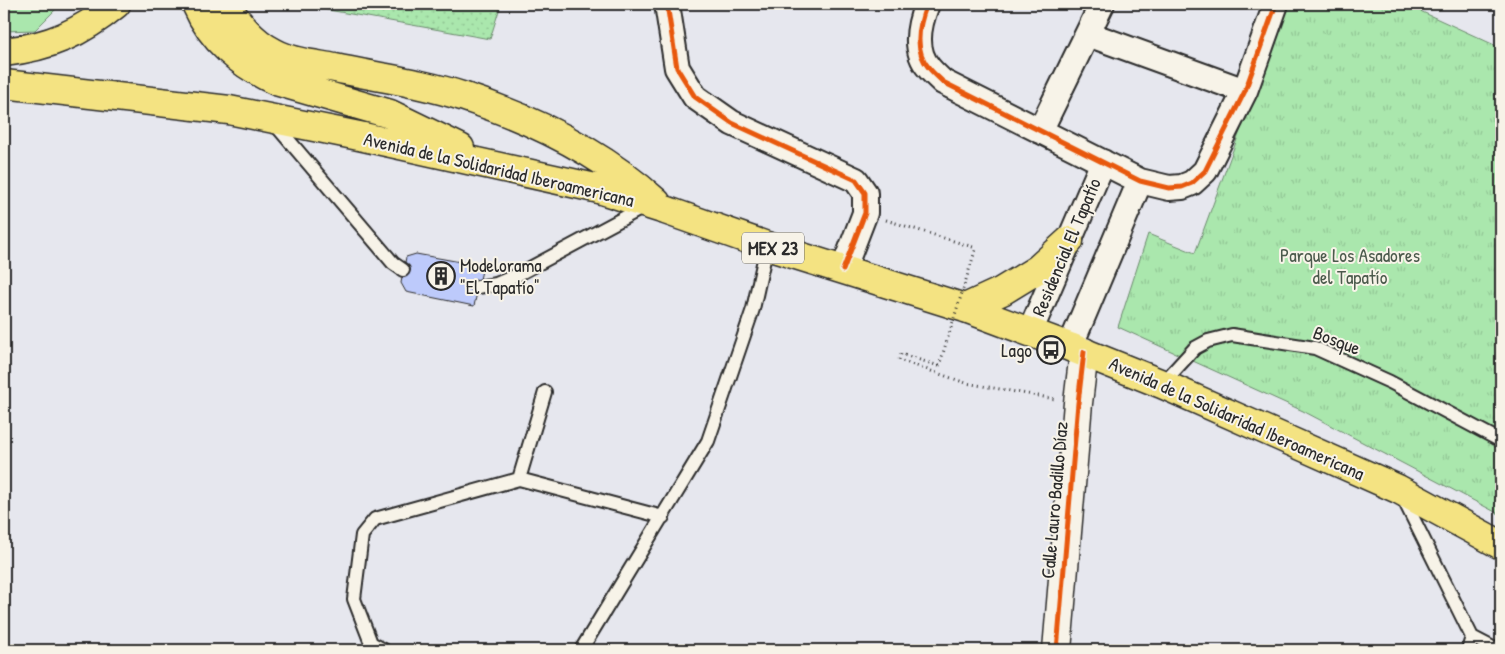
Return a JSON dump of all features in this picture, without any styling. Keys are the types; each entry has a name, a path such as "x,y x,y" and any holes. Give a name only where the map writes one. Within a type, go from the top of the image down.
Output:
{"highway":[{"path":"4,52 24,50 65,38 84,28 116,4"},
{"path":"196,4 213,34 226,49 258,73 276,81 390,114 502,168"},
{"path":"225,4 234,18 247,32 273,52 300,61 429,87 462,96 524,118 580,146 610,164 639,186 657,207"},
{"name":"Avenida de la Solidaridad Iberoamericana","path":"4,84 201,106 271,119 595,188 657,207 767,246 965,308 1162,384 1398,489 1501,545"},
{"path":"965,308 1002,291 1038,269 1069,241"}],"street":[{"path":"667,4 677,68 695,97 732,123 856,180 865,193 866,212 843,270"},
{"path":"670,28 674,4"},
{"path":"927,4 918,30 921,54 928,67 943,82 1140,181 1169,188 1182,187 1198,178 1205,171 1245,91 1276,4"},
{"path":"1040,131 1102,4"},
{"path":"1088,34 1245,91"},
{"name":"Residencial El Tapatío","path":"1030,332 1103,162"},
{"path":"1077,350 1140,181"},
{"name":"Calle Lauro Badillo Díaz","path":"1057,650 1078,403 1077,350"}],"lane":[{"path":"271,119 393,263 403,270"},
{"path":"478,287 496,284 517,275 657,207"},
{"path":"581,650 708,440 753,309 767,246"},
{"name":"Bosque","path":"1162,384 1194,348 1208,341 1232,335 1315,348 1390,382 1501,441"},
{"path":"519,479 545,392"},
{"path":"384,650 371,643 354,599 362,535 375,519 519,479 663,517"},
{"path":"1398,489 1472,637 1497,650"},
{"path":"1468,650 1472,637"}],"path":[{"path":"902,225 976,248 939,366 901,354 899,360 966,383 1078,403"}],"green space":[{"path":"4,4 61,4 35,30 4,31"},
{"path":"295,4 501,4 490,39"},
{"name":"Parque Los Asadores del Tapatío","path":"1287,4 1405,4 1501,48 1501,515 1303,411 1118,327 1148,234 1195,253"}],"building":[{"name":"Modelorama \"El Tapatío\"","path":"416,254 483,266 474,306 406,292 401,283 406,257"}],"cycle path":[{"path":"667,4 677,68 695,97 732,123 856,180 865,193 865,213 843,270"},
{"path":"927,4 920,28 919,45 924,61 943,82 1140,181 1169,188 1182,187 1192,183 1205,171 1245,91 1276,4"},
{"path":"1057,650 1084,352"}],"place":[{"name":"Modelorama \"El Tapatío\"","path":"441,276"},
{"name":"Lago","path":"1051,350"}]}
